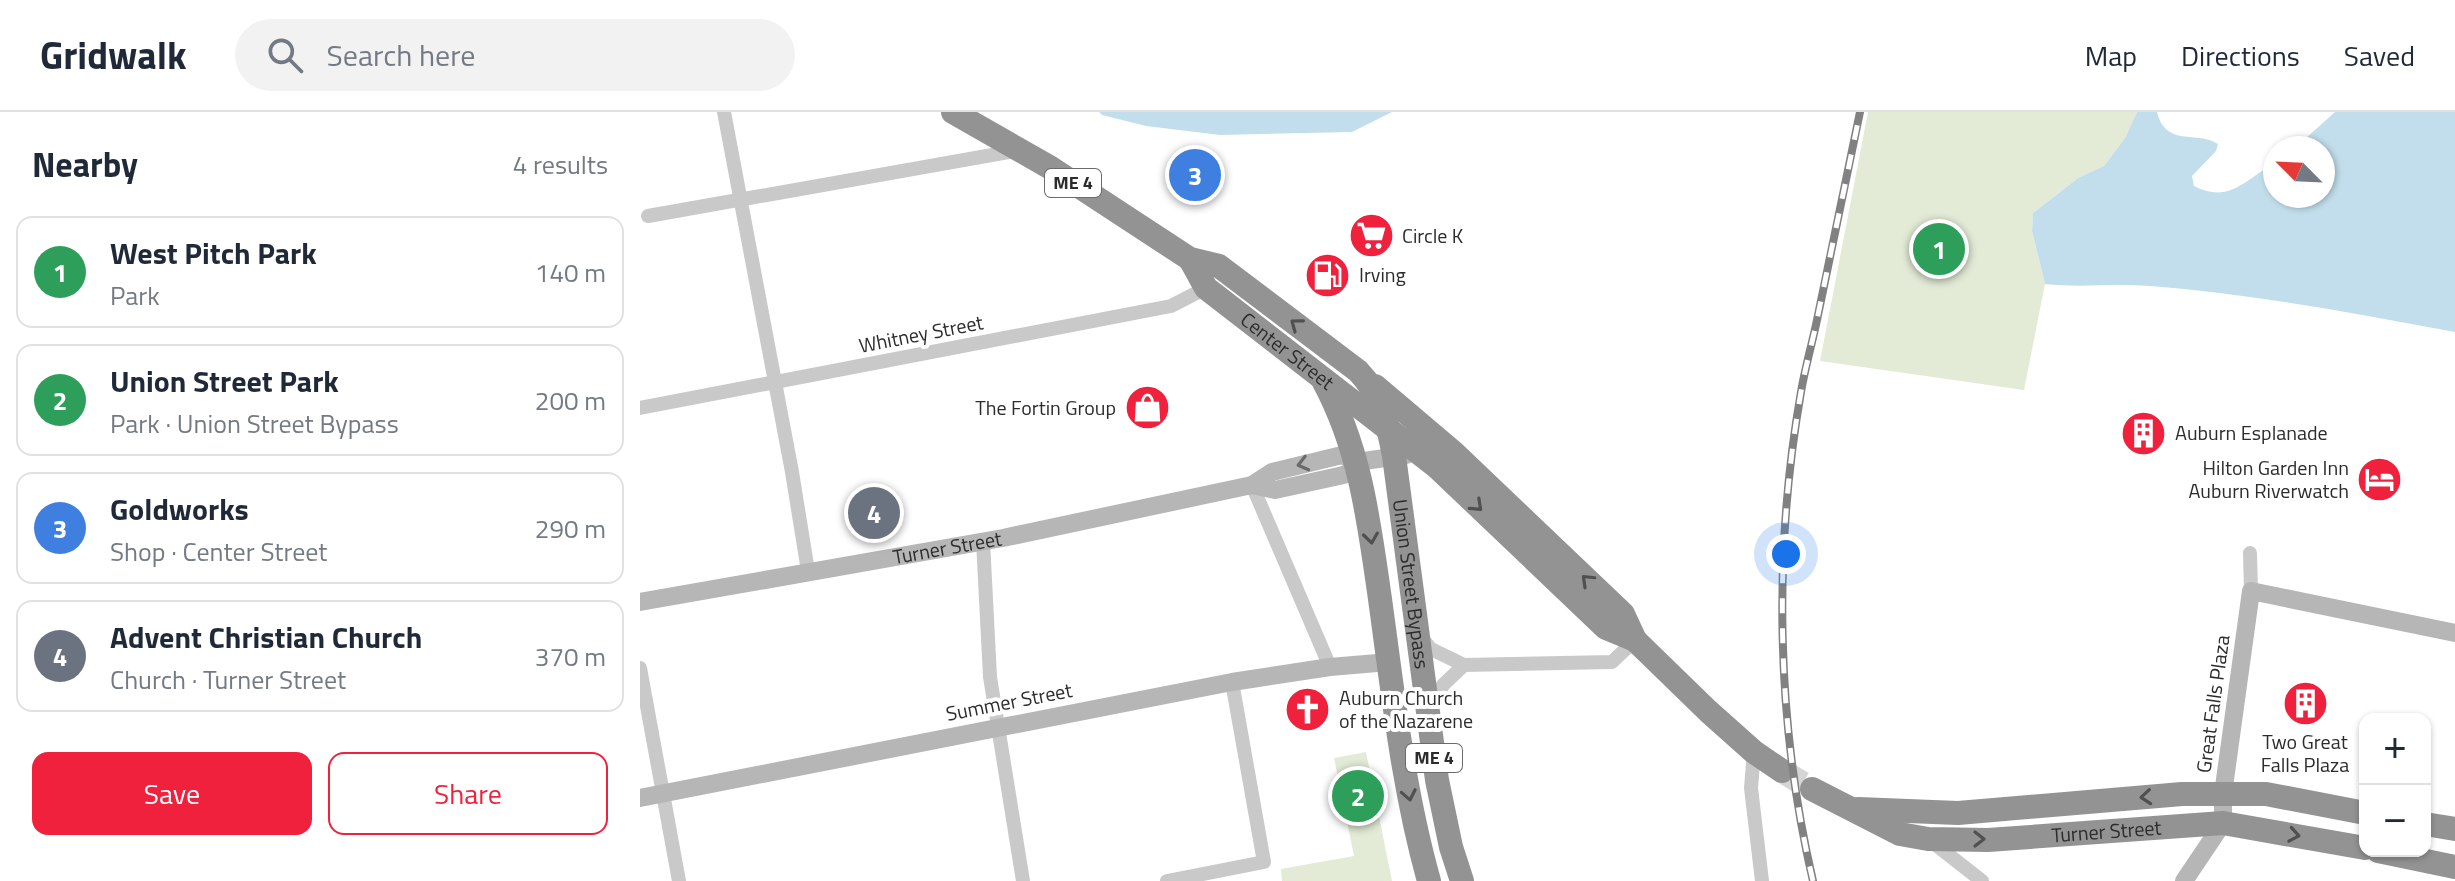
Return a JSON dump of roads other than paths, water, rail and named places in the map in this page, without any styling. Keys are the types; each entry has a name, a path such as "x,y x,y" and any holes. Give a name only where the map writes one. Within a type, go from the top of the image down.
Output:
{"highway":[{"name":"Center Street","path":"953,112 1021,150 1190,259 1219,266 1358,371 1378,399 1388,428"},
{"name":"Center Street","path":"1190,259 1206,288 1321,377 1346,426 1357,462"},
{"path":"1358,371 1449,449 1623,614 1635,640"},
{"path":"1321,377 1419,453 1606,628 1635,640 1754,752 1782,771"},
{"name":"Union Street Bypass","path":"1388,428 1437,780 1451,847 1462,881"},
{"name":"Union Street Bypass","path":"1357,462 1366,498 1407,783 1429,881"},
{"name":"Turner Street","path":"1812,789 1900,834 1928,839 1988,840 2223,823 2359,847"},
{"name":"Turner Street","path":"1852,808 1958,813 2182,794 2266,794 2359,812"},
{"path":"2431,825 2455,829"},
{"path":"2407,857 2455,867"}],"street":[{"path":"724,112 808,571"},
{"path":"648,216 1021,150"},
{"name":"Whitney Street","path":"640,408 1171,306 1206,288"},
{"name":"Turner Street","path":"640,602 983,541 1252,485 1275,490 1347,474 1357,462 1449,449"},
{"path":"1252,485 1330,667"},
{"path":"983,541 990,677 1023,881"},
{"name":"Great Falls Plaza","path":"2223,823 2223,794 2251,591 2250,553"},
{"path":"2251,591 2455,633"},
{"path":"1417,633 1431,649 1464,665 1612,662 1635,640"},
{"name":"Summer Street","path":"640,798 1232,682 1330,667 1389,662"},
{"path":"1429,716 1443,685 1464,665"},
{"path":"640,668 679,881"},
{"path":"1167,881 1264,862 1232,682"},
{"path":"1754,752 1751,788 1762,881"},
{"path":"2184,881 2223,823"},
{"path":"1928,839 1982,881"}],"water":[{"path":"1099,112 1392,112 1352,132 1220,135 1146,126"},
{"path":"2137,112 2157,112 2167,130 2218,144 2216,151 2192,176 2194,186 2207,191 2227,191 2263,171 2263,208 2335,208 2335,136 2308,136 2335,112 2455,112 2455,332 2341,311 2188,289 2045,284 2032,231 2033,213 2078,178 2104,166 2125,138"}],"tunnel":[{"path":"1782,771 1812,789"}],"railway":[{"path":"1813,881 1801,821 1786,699 1783,637 1786,514 1803,383 1860,112"}],"place":[{"name":"Goldworks","path":"1195,175"},
{"name":"Circle K","path":"1371,236"},
{"name":"West Pitch Park","path":"1939,249"},
{"name":"Irving","path":"1328,275"},
{"name":"The Fortin Group","path":"1147,408"},
{"name":"Auburn Esplanade","path":"2144,433"},
{"name":"Hilton Garden Inn Auburn Riverwatch","path":"2380,479"},
{"name":"Advent Christian Church","path":"874,513"},
{"name":"Two Great Falls Plaza","path":"2305,703"},
{"name":"Auburn Church of the Nazarene","path":"1308,709"},
{"name":"Union Street Park","path":"1358,796"}]}
